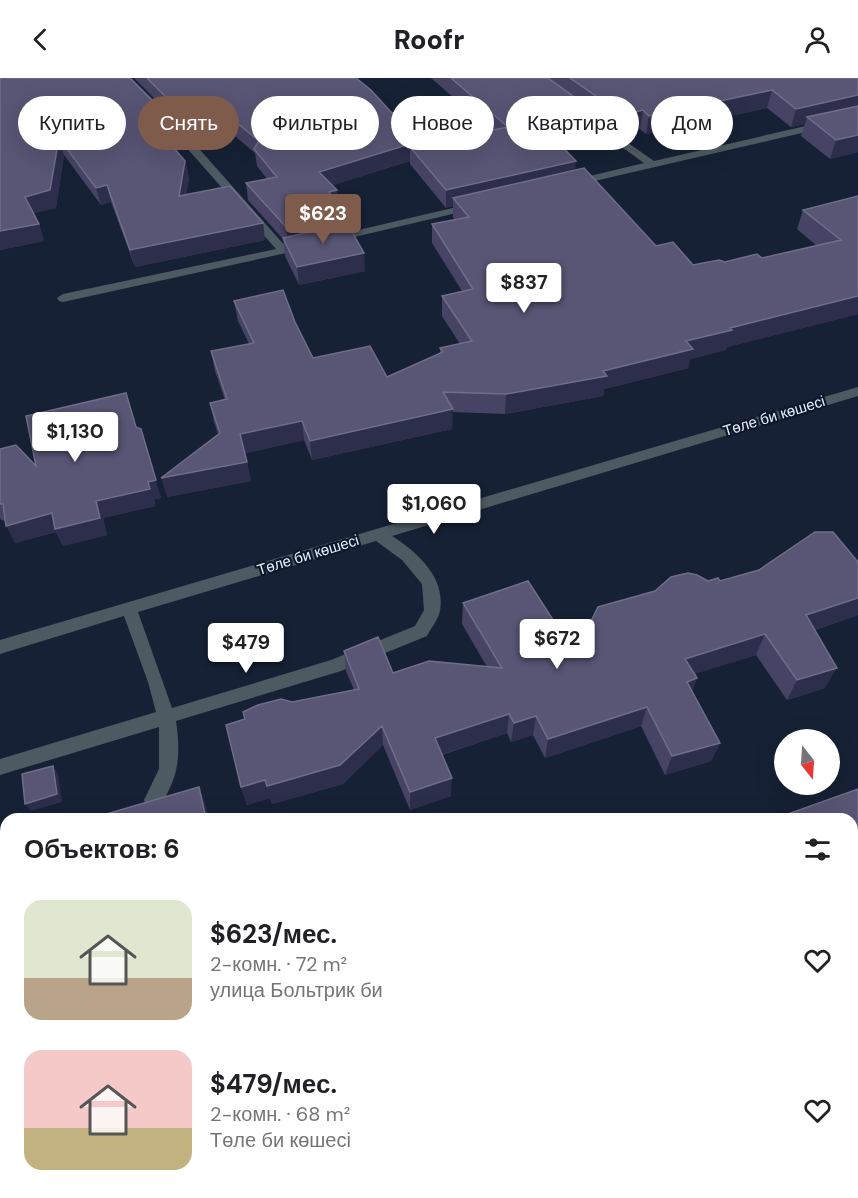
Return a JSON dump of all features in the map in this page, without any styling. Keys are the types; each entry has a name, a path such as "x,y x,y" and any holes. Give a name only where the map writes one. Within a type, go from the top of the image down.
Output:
{"street":[{"path":"126,78 166,118 285,251"},
{"path":"561,186 858,117"},
{"path":"632,150 653,165"},
{"path":"63,298 285,251 480,205"},
{"name":"Төле би көшесі","path":"0,647 858,391"},
{"path":"0,766 335,666 421,631 432,610 429,588 420,566 401,549 377,534"},
{"path":"129,609 165,717 170,759 162,786 153,800"}],"building":[{"path":"0,78 130,78 148,96 138,96 138,150 176,150 185,161 179,196 230,186 263,223 130,250 107,185 96,188 68,150 126,150 126,96 18,96 18,150 57,150 50,190 25,197 39,224 0,231"},
{"path":"147,78 356,78 376,96 251,96 251,134 239,125 239,96 165,96"},
{"path":"451,78 548,78 573,96 506,96 506,125 494,115 494,96 472,96"},
{"path":"570,78 858,78 858,95 796,109 772,90 733,98 733,96 651,96 651,116 649,116 643,110 639,111 639,96 596,96"},
{"path":"379,99 391,112 391,150 319,172 337,190 329,192 342,214 286,227 246,183 277,177 255,150 379,150"},
{"path":"858,106 858,135 836,140 807,117"},
{"path":"506,127 506,150 565,150 576,161 446,190 413,150 494,150 494,130"},
{"path":"584,168 656,246 673,242 693,265 719,260 725,262 757,254 762,258 841,240 803,210 858,196 858,296 686,341 693,349 603,371 607,376 506,394 443,392 453,409 310,441 302,421 240,434 247,462 161,478 220,433 210,403 227,399 211,351 254,343 234,301 283,290 295,322 313,358 370,346 387,377 443,352 440,348 472,341 442,296 473,289 432,224 469,217 453,198"},
{"path":"347,223 364,253 297,267 283,238"},
{"path":"126,393 136,427 141,429 156,480 148,482 150,489 96,501 100,518 55,529 52,513 6,526 3,504 0,504 0,449 16,445 36,466 26,416"},
{"path":"815,532 833,532 858,562 858,598 806,615 837,668 797,680 765,634 685,659 697,678 687,682 720,743 672,756 647,707 548,739 536,716 514,723 509,714 435,738 452,778 410,792 382,726 340,765 267,786 265,780 241,787 226,725 245,719 243,712 258,705 281,699 292,702 359,689 344,651 378,637 393,673 429,661 502,668 463,603 528,581 575,654 598,607 655,591 671,577 688,573 708,581 718,578 720,581 759,570"},
{"path":"53,766 57,794 25,804 22,774"},
{"path":"199,787 205,813 110,813"},
{"path":"858,789 858,813 791,813"}]}
